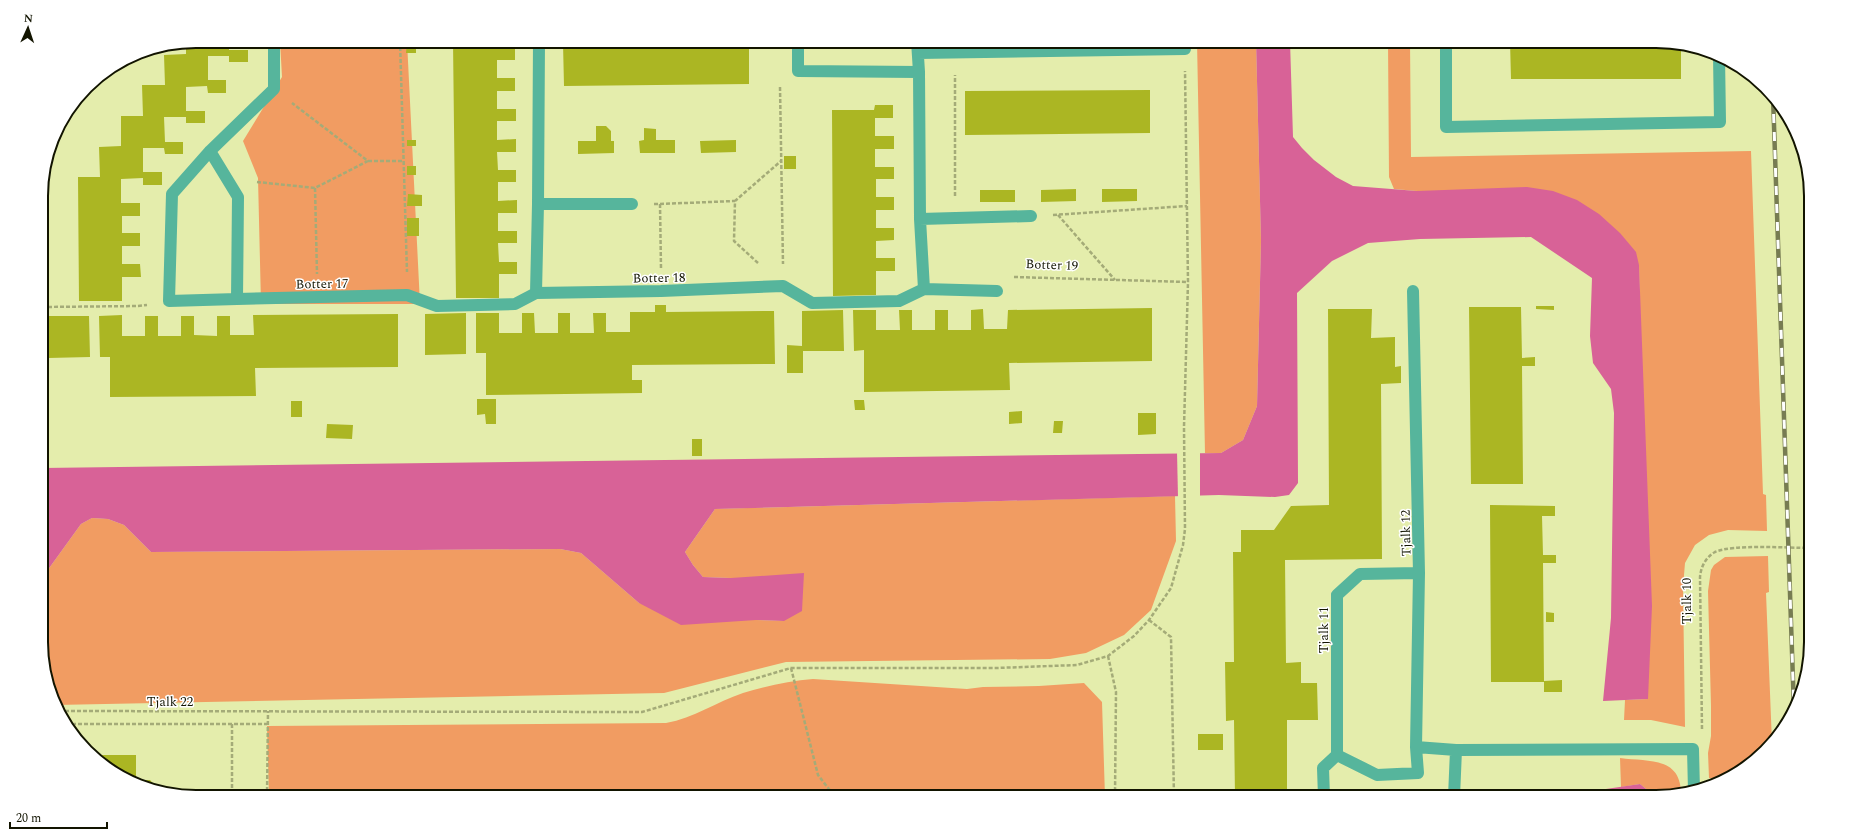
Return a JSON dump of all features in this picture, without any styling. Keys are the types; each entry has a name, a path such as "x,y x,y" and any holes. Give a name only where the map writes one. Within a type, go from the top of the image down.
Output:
{"street":[{"path":"169,301 172,194 210,151 274,89 274,48"},
{"path":"536,293 539,48"},
{"path":"798,48 798,71 920,72"},
{"path":"918,48 920,72 920,219 924,290"},
{"path":"925,48 955,52 1185,49"},
{"path":"1446,48 1446,127 1720,122 1720,63"},
{"path":"210,151 238,197 237,299"},
{"path":"538,204 632,204"},
{"path":"920,219 1030,216"},
{"path":"783,286 812,303 899,301 924,290 997,291"},
{"name":"Botter 18","path":"407,295 437,306 516,304 536,293 635,292 783,286"},
{"name":"Tjalk 12","path":"1337,755 1377,775 1418,773 1416,747 1419,573 1413,291"},
{"name":"Botter 17","path":"169,301 407,295"},
{"name":"Tjalk 11","path":"1337,755 1337,595 1360,574 1419,573"},
{"path":"1416,747 1456,750 1693,749 1694,785"},
{"path":"1454,790 1456,750"},
{"path":"1324,790 1323,768 1337,755"}],"path":[{"path":"400,48 407,295"},
{"path":"1115,790 1116,692 1108,656 1134,636 1149,620 1171,588 1183,546 1184,427 1188,282 1185,49"},
{"path":"955,52 955,218"},
{"path":"780,86 783,286"},
{"path":"274,89 368,161"},
{"path":"226,178 315,188 368,161 403,161"},
{"path":"632,204 735,201 781,161"},
{"path":"315,188 318,297"},
{"path":"735,201 734,241 783,286"},
{"path":"660,204 661,291"},
{"path":"1030,216 1187,206"},
{"path":"1058,215 1115,280"},
{"name":"Botter 19","path":"997,291 1006,276 1188,282"},
{"path":"48,307 138,306 169,301"},
{"name":"Tjalk 10","path":"1693,749 1702,733 1700,578 1704,562 1715,552 1731,548 1804,548"},
{"path":"1149,620 1171,637 1174,790"},
{"name":"Tjalk 22","path":"65,711 642,712 791,668 897,669 1042,667 1077,665 1108,656"},
{"path":"791,668 818,775 830,790"},
{"path":"267,790 268,711"},
{"name":"Tjalk 22","path":"73,724 267,724"},
{"path":"232,724 232,790"}],"shaded area":[{"path":"280,48 407,48 420,304 261,304 258,178 243,141 282,77"},
{"path":"1197,48 1256,48 1261,241 1257,406 1243,440 1221,453 1205,453"},
{"path":"1256,48 1290,48 1293,137 1314,160 1336,177 1353,186 1417,191 1527,187 1553,191 1577,200 1599,214 1620,233 1636,252 1639,265 1652,606 1648,699 1603,701 1611,618 1614,413 1611,389 1593,363 1590,336 1592,278 1531,237 1420,239 1368,243 1332,261 1297,293 1298,483 1289,495 1275,497 1219,495 715,509 685,552 693,565 703,577 731,578 804,573 802,611 784,621 756,620 681,625 639,603 581,553 560,549 151,552 124,525 108,519 92,518 81,524 48,570 48,468 1221,453 1243,440 1257,406 1261,241"},
{"path":"1388,48 1410,48 1411,157 1751,151 1763,494 1766,495 1767,531 1728,530 1709,535 1695,545 1685,563 1683,587 1685,727 1651,720 1624,720 1625,700 1648,699 1639,265 1417,191 1394,189 1389,177"},
{"path":"1175,496 1176,541 1151,610 1124,635 1086,653 1050,659 786,662 664,693 62,705 53,680 48,651 48,570 81,524 92,518 108,519 124,525 151,552 560,549 581,553 639,603 756,620 784,621 731,578 703,577 693,565 685,552 715,509"},
{"path":"1768,556 1769,592 1766,593 1772,734 1761,747 1746,759 1730,770 1713,779 1709,778 1708,753 1711,736 1711,706 1708,591 1711,570 1714,565 1725,557"},
{"path":"813,679 967,689 1084,683 1102,702 1105,790 269,790 267,726 666,723 696,714 751,690 787,682"},
{"path":"1620,758 1661,763 1669,767 1675,773 1680,782 1680,788 1648,790 1640,784 1621,787"},
{"path":"1640,784 1648,790 1599,790"}],"pier":[{"path":"1177,451 1200,451 1200,498 1178,498"}],"building":[{"path":"187,48 229,48 229,50 248,50 248,62 229,62 229,56 208,56 208,80 226,80 226,93 208,93 207,86 186,87 186,111 205,111 205,123 186,123 186,117 164,117 165,142 183,142 183,154 165,154 164,148 143,148 143,172 162,172 162,185 143,185 143,178 121,179 121,203 140,203 140,216 122,216 122,233 140,233 140,246 122,246 122,264 140,264 141,277 122,277 122,301 79,301 78,177 100,177 99,147 121,146 121,116 143,116 142,85 165,85 164,55 186,54"},
{"path":"406,48 416,48 416,53 406,53"},
{"path":"453,48 515,48 515,60 497,60 497,78 515,78 515,91 497,91 497,109 516,109 516,121 497,121 497,140 516,139 516,152 497,152 498,170 516,170 516,182 498,182 498,201 517,200 517,213 498,213 498,231 517,231 517,243 498,243 499,262 517,262 517,274 499,274 499,298 456,298"},
{"path":"563,48 749,48 749,84 564,86"},
{"path":"1510,48 1665,48 1681,50 1681,79 1511,79"},
{"path":"1150,90 1150,133 965,135 965,91"},
{"path":"875,105 893,105 893,118 875,118 875,136 894,136 894,149 875,149 875,167 894,167 894,179 876,179 876,197 894,197 894,210 876,210 876,228 894,228 894,240 876,241 876,258 895,258 895,271 876,271 876,295 833,296 832,110 874,110"},
{"path":"596,126 606,126 611,131 611,141 614,141 614,153 578,154 578,141 596,141"},
{"path":"644,128 656,129 656,140 675,140 675,153 640,153 639,141 644,140"},
{"path":"407,140 416,140 416,146 407,146"},
{"path":"736,140 736,152 701,153 700,141"},
{"path":"784,156 796,156 796,169 784,169"},
{"path":"407,166 416,166 416,175 407,175"},
{"path":"1076,189 1076,201 1041,202 1041,190"},
{"path":"1102,189 1137,189 1137,201 1102,202"},
{"path":"980,190 1015,190 1015,202 980,202"},
{"path":"408,194 422,195 422,206 407,206"},
{"path":"407,218 419,218 419,236 407,236"},
{"path":"655,305 666,305 666,312 774,311 775,364 632,365 632,380 642,380 642,393 486,395 486,353 476,353 476,313 499,313 499,333 522,333 522,313 534,313 535,333 558,333 558,313 570,313 570,333 594,333 593,313 606,313 606,332 630,332 630,312 655,312"},
{"path":"1536,306 1554,306 1554,310 1536,309"},
{"path":"1469,307 1521,307 1522,358 1535,357 1535,366 1522,366 1523,484 1471,484"},
{"path":"1152,308 1152,361 1009,363 1010,390 864,392 864,350 854,351 853,310 876,310 876,330 900,330 899,310 912,310 912,330 935,330 935,310 948,310 948,330 971,330 971,310 983,309 984,329 1007,329 1008,310"},
{"path":"1328,309 1372,309 1371,338 1395,337 1395,367 1401,366 1401,383 1381,384 1382,559 1285,560 1286,663 1301,662 1301,683 1317,683 1318,720 1287,720 1287,790 1235,790 1234,720 1226,721 1225,662 1234,662 1233,552 1241,552 1241,530 1274,530 1291,506 1329,505"},
{"path":"843,310 844,351 803,351 803,373 787,373 787,345 802,346 802,311"},
{"path":"466,313 466,354 425,355 425,314"},
{"path":"398,314 398,367 255,368 256,396 110,397 110,357 100,357 99,316 122,315 122,336 145,336 145,316 158,316 158,336 181,336 181,316 194,316 194,335 217,336 217,316 230,316 230,335 254,335 253,315"},
{"path":"48,316 89,316 90,357 48,358"},
{"path":"477,399 496,399 496,424 486,424 485,414 477,415"},
{"path":"854,400 864,400 865,410 855,410"},
{"path":"291,401 302,401 302,417 291,417"},
{"path":"1022,411 1022,423 1009,424 1009,412"},
{"path":"1138,413 1156,413 1156,434 1138,435"},
{"path":"1054,421 1063,421 1062,433 1053,433"},
{"path":"327,424 353,425 352,439 326,438"},
{"path":"692,439 702,439 702,456 692,456"},
{"path":"1490,505 1555,506 1555,516 1542,516 1543,555 1556,555 1556,563 1543,563 1544,682 1491,682"},
{"path":"1546,612 1554,613 1554,622 1546,622"},
{"path":"1562,680 1562,692 1544,692 1544,681"},
{"path":"1198,734 1223,734 1223,750 1198,750"},
{"path":"101,755 136,755 136,777 114,765"},
{"path":"144,780 150,780 153,783 149,782"}],"railway":[{"path":"1773,106 1794,696"}]}
